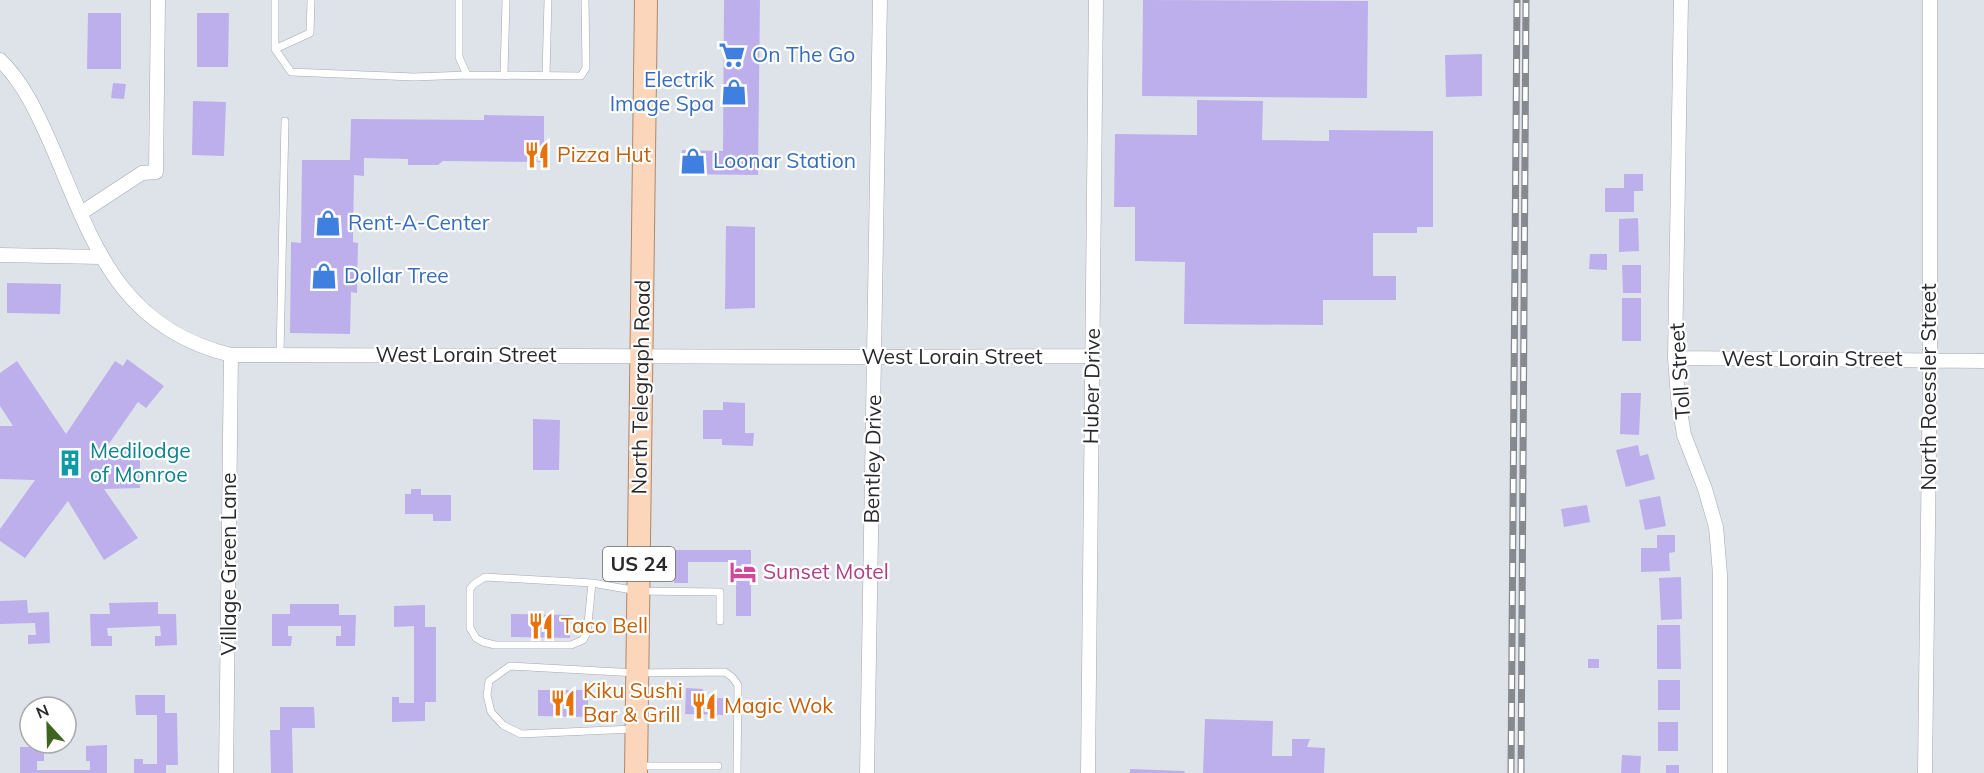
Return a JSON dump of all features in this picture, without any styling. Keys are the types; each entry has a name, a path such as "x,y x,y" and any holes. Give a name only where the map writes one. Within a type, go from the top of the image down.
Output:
{"main road":[{"name":"North Telegraph Road","path":"636,769 646,0"}],"street":[{"path":"81,213 142,172 156,172 158,0"},
{"name":"Bentley Drive","path":"867,773 880,0"},
{"name":"Huber Drive","path":"1088,773 1096,0"},
{"name":"Toll Street","path":"1681,0 1675,358 1684,435 1705,489 1716,527 1720,574 1720,773"},
{"name":"North Roessler Street","path":"1925,773 1930,360 1930,0"},
{"name":"West Lorain Street","path":"0,60 11,71 35,111 101,257 117,283 150,316 209,350 231,355 1092,356"},
{"path":"0,255 101,257"},
{"name":"Village Green Lane","path":"226,773 231,355"},
{"name":"West Lorain Street","path":"1675,358 1984,361"}],"lane":[{"path":"275,0 274,49 291,72 414,77 504,74 581,76 586,68 585,0"},
{"path":"274,49 310,33 311,0"},
{"path":"459,0 459,57 467,75"},
{"path":"504,74 506,0"},
{"path":"546,75 548,0"},
{"path":"280,355 285,121"},
{"path":"592,584 587,633 583,640 571,645 495,645 476,638 470,628 471,590 474,584 485,577 592,584 638,591 720,592 720,621"},
{"path":"636,729 521,734 503,725 491,712 487,695 489,681 510,666 637,673 724,672 738,685 737,773"},
{"path":"672,766 683,773"},
{"path":"636,769 718,766"}],"building":[{"path":"724,0 760,0 758,175 681,174 682,150 723,151"},
{"path":"1143,0 1368,1 1367,98 1142,96"},
{"path":"88,13 121,13 121,69 87,69"},
{"path":"197,13 229,13 228,67 197,67"},
{"path":"1482,54 1482,96 1446,97 1445,55"},
{"path":"113,83 126,84 124,99 111,98"},
{"path":"1197,100 1263,101 1262,140 1329,141 1329,130 1433,131 1433,227 1417,227 1417,233 1373,233 1373,276 1396,276 1396,300 1323,300 1323,325 1184,324 1185,262 1135,261 1135,207 1114,207 1115,134 1197,135"},
{"path":"193,101 226,102 224,156 192,155"},
{"path":"484,115 544,116 544,162 443,161 438,165 408,165 408,159 364,158 364,176 354,175 353,242 358,243 357,293 351,292 350,334 290,333 291,242 301,243 302,160 350,160 351,119 484,120"},
{"path":"1624,174 1643,174 1643,191 1634,191 1634,212 1605,212 1605,188 1624,188"},
{"path":"1638,218 1639,251 1619,252 1619,219"},
{"path":"726,226 755,227 755,308 725,309"},
{"path":"1590,254 1607,254 1607,270 1589,269"},
{"path":"1622,265 1641,265 1641,293 1623,293"},
{"path":"7,283 61,284 60,314 7,313"},
{"path":"1622,298 1641,298 1641,341 1622,341"},
{"name":"Medilodge of Monroe","path":"127,359 164,386 146,408 138,402 106,448 140,447 140,488 104,489 138,538 104,560 68,501 25,558 0,541 0,529 35,480 0,479 0,426 13,426 0,406 0,373 17,361 66,434 115,361 123,366"},
{"path":"1621,393 1641,393 1639,435 1620,434"},
{"path":"723,402 745,403 745,433 754,433 753,446 722,445 722,439 703,439 703,410 723,410"},
{"path":"533,419 560,420 559,470 533,470"},
{"path":"1638,445 1640,456 1648,454 1655,479 1626,487 1616,450"},
{"path":"411,489 421,489 421,495 451,495 451,521 433,521 433,514 405,514 405,494 411,494"},
{"path":"1660,496 1666,526 1645,530 1639,500"},
{"path":"1587,505 1590,522 1564,527 1561,509"},
{"path":"1657,535 1675,535 1675,552 1669,553 1670,571 1641,572 1641,548 1657,548"},
{"name":"Sunset Motel","path":"675,550 751,550 751,616 736,616 736,562 688,562 688,583 674,583"},
{"path":"1681,577 1682,619 1661,620 1659,578"},
{"path":"27,600 28,613 49,612 50,643 28,644 28,635 36,635 35,623 0,624 0,601"},
{"path":"158,602 158,614 176,614 177,645 155,646 155,636 161,636 160,626 107,628 108,636 112,636 112,646 91,646 90,614 110,614 109,603"},
{"path":"290,604 339,604 339,615 356,615 355,646 336,646 336,636 341,636 341,626 288,626 288,636 292,636 291,646 272,646 272,614 290,614"},
{"path":"425,605 425,627 436,627 436,702 425,702 425,721 392,722 392,697 399,697 399,703 414,703 414,626 394,627 394,606"},
{"name":"Taco Bell","path":"511,614 571,615 570,638 511,637"},
{"path":"1657,625 1680,625 1681,669 1657,669"},
{"path":"1588,659 1599,659 1599,668 1588,668"},
{"path":"1658,680 1680,680 1680,710 1658,710"},
{"name":"Magic Wok","path":"686,688 703,689 703,698 723,698 723,715 685,714"},
{"name":"Kiku Sushi Bar & Grill","path":"538,690 588,690 588,717 538,716"},
{"path":"135,695 165,695 165,713 177,713 178,765 166,765 166,773 134,773 134,759 143,759 143,764 157,764 157,715 136,715"},
{"path":"280,707 314,707 315,728 292,728 293,773 271,773 270,730 280,730"},
{"path":"1205,719 1273,721 1272,756 1292,756 1292,739 1310,739 1307,747 1325,748 1324,773 1203,773"},
{"path":"1658,722 1678,722 1678,751 1658,751"},
{"path":"107,745 107,773 20,773 20,755 44,755 44,761 37,761 37,770 90,770 90,761 86,761 86,746"},
{"path":"1622,755 1641,756 1640,773 1621,773"},
{"path":"1666,765 1679,765 1679,773 1666,773"},
{"path":"1130,769 1185,771 1184,773 1130,773"}],"railway":[{"path":"1511,773 1517,0"},
{"path":"1521,773 1526,0"}],"place":[{"name":"On The Go","path":"732,55"},
{"name":"Electrik Image Spa","path":"734,92"},
{"name":"Pizza Hut","path":"537,155"},
{"name":"Loonar Station","path":"693,161"},
{"name":"Rent-A-Center","path":"328,223"},
{"name":"Dollar Tree","path":"324,276"},
{"name":"Medilodge of Monroe","path":"70,463"},
{"name":"Sunset Motel","path":"743,572"},
{"name":"Taco Bell","path":"541,626"},
{"name":"Kiku Sushi Bar & Grill","path":"563,703"},
{"name":"Magic Wok","path":"704,706"}]}
